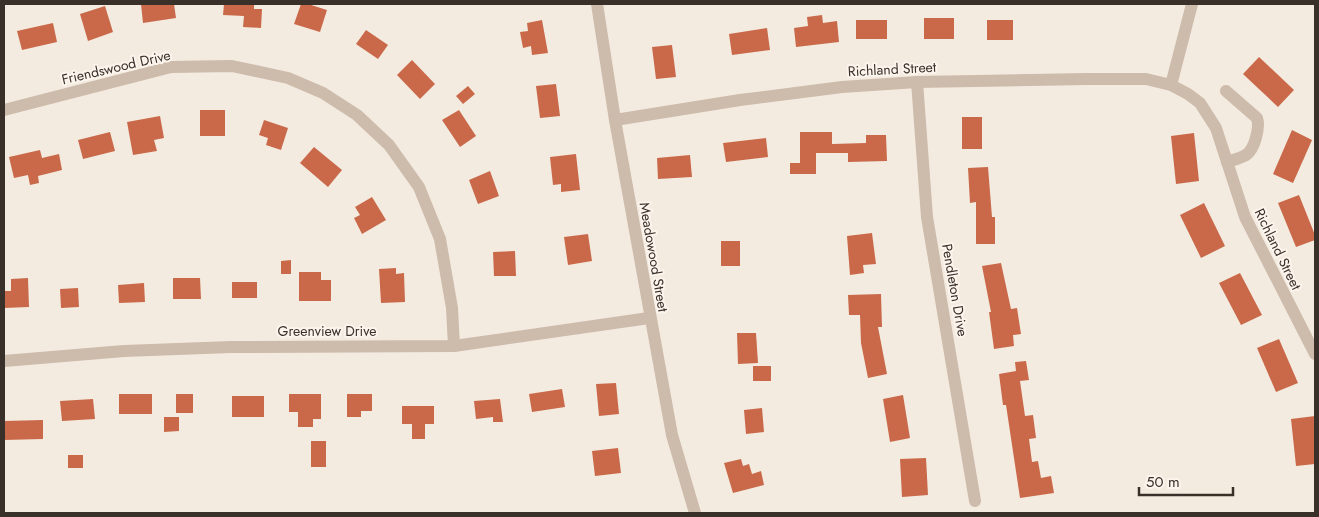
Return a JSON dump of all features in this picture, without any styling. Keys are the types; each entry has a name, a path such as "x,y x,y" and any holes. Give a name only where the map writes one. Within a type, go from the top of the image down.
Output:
{"street":[{"name":"Meadowood Street","path":"598,4 615,120 672,435 695,513"},
{"path":"1171,85 1192,4"},
{"name":"Friendswood Drive","path":"4,110 171,67 232,66 288,78 323,93 357,115 389,145 419,187 440,239 452,308 454,346"},
{"name":"Richland Street","path":"615,120 824,89 917,82 1146,79 1171,85 1200,103 1216,128 1245,217 1315,354"},
{"name":"Pendleton Drive","path":"917,82 927,217 975,501"},
{"path":"1226,91 1257,118 1259,124 1250,151 1246,155 1227,162"},
{"name":"Greenview Drive","path":"4,361 124,351 231,347 454,346 650,318"}],"building":[{"path":"141,4 174,4 176,18 143,23"},
{"path":"224,4 254,4 254,9 262,9 261,28 243,27 244,16 223,15"},
{"path":"301,4 308,4 327,10 320,32 294,24"},
{"path":"105,6 113,32 88,41 80,14"},
{"path":"822,15 823,23 837,21 839,42 796,47 794,28 808,26 807,17"},
{"path":"924,18 954,18 954,39 924,39"},
{"path":"542,20 548,53 532,55 531,46 523,48 520,32 528,31 527,23"},
{"path":"856,20 887,20 887,39 856,39"},
{"path":"987,20 1013,20 1013,40 987,40"},
{"path":"53,23 57,42 22,50 17,31"},
{"path":"767,28 770,50 732,55 729,34"},
{"path":"366,30 388,45 378,59 356,44"},
{"path":"672,45 676,77 656,79 652,47"},
{"path":"1259,57 1294,90 1278,107 1243,74"},
{"path":"412,60 435,84 420,99 397,75"},
{"path":"556,84 560,116 540,118 536,86"},
{"path":"468,86 475,94 463,104 456,96"},
{"path":"200,110 225,110 225,136 200,136"},
{"path":"459,110 476,136 460,147 442,120"},
{"path":"160,116 164,138 154,140 157,151 133,155 127,122"},
{"path":"962,117 982,117 982,149 962,149"},
{"path":"264,120 288,128 281,150 266,145 268,138 259,135"},
{"path":"1292,130 1312,140 1293,183 1273,174"},
{"path":"110,132 115,151 83,159 78,140"},
{"path":"800,132 832,132 832,144 866,143 866,135 886,135 887,161 848,162 848,153 816,153 816,174 790,174 790,163 800,163"},
{"path":"1194,133 1199,181 1176,184 1171,136"},
{"path":"766,138 768,157 726,162 723,143"},
{"path":"314,147 342,170 328,187 300,163"},
{"path":"40,150 42,158 59,154 62,170 38,176 39,183 30,185 28,175 14,178 9,157"},
{"path":"576,154 580,190 561,192 561,184 553,185 550,157"},
{"path":"690,155 692,177 658,179 657,158"},
{"path":"988,167 992,217 995,217 995,244 976,244 976,202 970,203 968,168"},
{"path":"490,171 499,196 478,204 469,180"},
{"path":"1299,195 1315,235 1315,240 1296,247 1278,203"},
{"path":"372,197 386,220 362,234 354,218 360,215 355,207"},
{"path":"1204,203 1225,246 1201,258 1180,215"},
{"path":"872,233 876,264 863,265 864,273 850,275 847,236"},
{"path":"588,234 592,261 568,265 564,237"},
{"path":"721,241 740,241 740,266 721,266"},
{"path":"515,251 516,276 494,276 493,252"},
{"path":"291,260 291,274 281,274 281,261"},
{"path":"1001,263 1011,309 1017,308 1021,334 1013,335 1014,346 994,349 989,312 991,312 982,266"},
{"path":"396,268 396,274 404,273 405,302 381,303 379,269"},
{"path":"299,272 321,272 321,280 331,280 331,301 299,301"},
{"path":"1240,273 1262,315 1241,325 1219,283"},
{"path":"28,278 29,307 4,308 4,291 11,291 11,279"},
{"path":"173,278 200,278 201,299 173,299"},
{"path":"232,282 257,282 257,298 232,298"},
{"path":"144,283 145,302 119,303 118,285"},
{"path":"78,288 79,307 61,308 60,289"},
{"path":"881,294 882,327 878,327 887,374 868,378 861,343 860,315 849,315 848,295"},
{"path":"737,333 756,333 758,363 738,364"},
{"path":"1279,339 1298,383 1276,392 1257,348"},
{"path":"1026,361 1029,380 1020,381 1025,416 1033,415 1036,438 1029,439 1032,462 1038,461 1041,478 1051,476 1054,493 1020,498 1006,405 1003,405 999,374 1016,371 1015,362"},
{"path":"753,366 771,366 771,381 753,381"},
{"path":"616,383 619,414 599,416 596,384"},
{"path":"562,389 565,407 532,412 529,394"},
{"path":"119,394 152,394 152,414 119,414"},
{"path":"176,394 193,394 193,413 176,413"},
{"path":"289,394 321,394 321,419 313,419 313,427 298,427 298,412 289,412"},
{"path":"347,394 372,394 372,411 361,411 361,417 347,417"},
{"path":"903,395 910,438 890,442 883,399"},
{"path":"232,396 264,396 264,417 232,417"},
{"path":"93,399 95,419 62,421 60,401"},
{"path":"500,399 503,422 493,422 493,417 476,419 474,401"},
{"path":"402,406 434,406 434,424 425,424 425,439 412,439 412,424 402,424"},
{"path":"762,408 764,432 746,434 744,410"},
{"path":"1315,416 1315,464 1296,466 1291,419"},
{"path":"164,417 179,417 179,431 164,432"},
{"path":"43,420 43,439 4,440 4,421"},
{"path":"311,441 326,441 326,467 311,467"},
{"path":"618,448 621,473 595,476 592,451"},
{"path":"68,455 83,455 83,468 68,468"},
{"path":"926,458 928,495 902,497 900,459"},
{"path":"741,459 743,466 749,464 752,474 761,471 764,485 733,493 724,463"}]}
